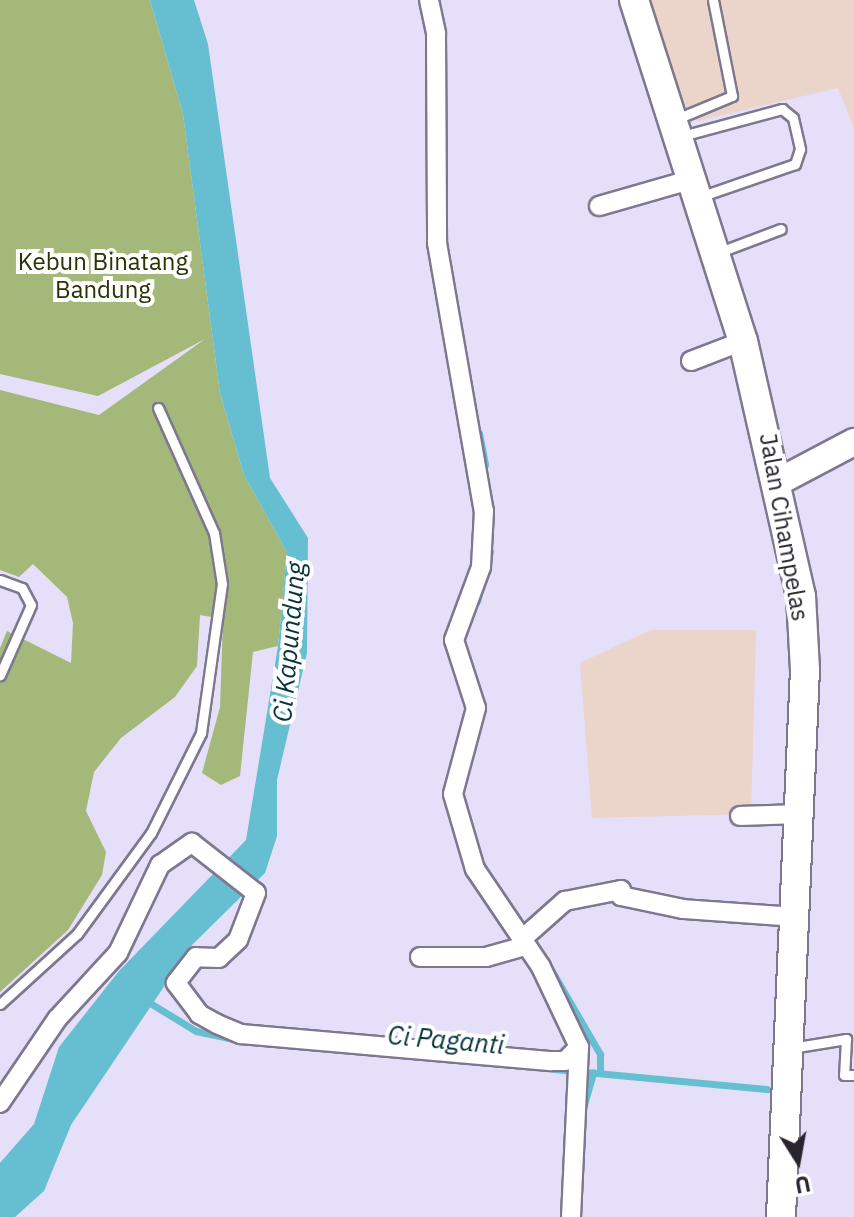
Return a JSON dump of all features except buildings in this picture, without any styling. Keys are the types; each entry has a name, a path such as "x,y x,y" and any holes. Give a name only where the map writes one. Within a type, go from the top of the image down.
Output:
{"main road":[{"name":"Jalan Cihampelas","path":"634,0 743,341 780,481 801,596 799,814 781,1217"},
{"path":"780,481 854,442"}],"street":[{"path":"429,0 436,34 437,243 484,511 481,567 454,640 476,708 453,794 475,869 525,940 578,1064 571,1217"},
{"path":"599,206 696,188"},
{"path":"691,361 743,341"},
{"path":"740,816 799,814"},
{"path":"0,1103 57,1019 118,953 160,865 192,843 255,889 238,940 219,958 196,957 176,983 199,1014 241,1040 578,1064"},
{"path":"420,957 486,957 525,940 565,901 621,890 621,896 683,909 794,917"}],"lane":[{"path":"676,128 732,96 713,0"},
{"path":"676,128 782,109 793,118 800,149 795,164 696,188"},
{"path":"717,253 781,229"},
{"path":"0,1004 77,934 151,833 201,733 222,584 214,533 158,408"},
{"path":"0,580 22,588 31,605 0,675"},
{"path":"788,1049 846,1039 844,1075 854,1075"}],"shaded area":[{"path":"651,0 854,0 854,128 838,88 697,121 680,97"},
{"path":"651,630 756,630 751,814 592,818 580,663"}],"green space":[{"name":"Kebun Binatang Bandung","path":"0,0 150,0 183,114 220,393 244,475 287,552 278,646 253,652 240,776 221,785 202,773 220,707 223,619 200,615 197,666 175,697 121,738 94,772 86,811 106,852 102,875 68,930 0,992 0,648 7,631 71,663 73,623 67,597 33,564 19,577 0,570 0,390 99,415 205,339 98,396 0,374"}],"water":[{"name":"Ci Kapundung","path":"150,0 194,0 208,44 270,478 308,538 307,653 277,780 277,836 265,873 192,945 71,1125 44,1191 15,1217 0,1217 0,1163 34,1124 59,1047 119,971 246,840 278,646 287,552 244,475 220,393 183,114"}],"waterway":[{"path":"479,433 485,464"},
{"path":"477,601 490,552"},
{"path":"553,973 600,1054 600,1073"},
{"name":"Ci Paganti","path":"145,1000 196,1031 235,1039"},
{"name":"Ci Paganti","path":"554,1069 767,1089"},
{"path":"583,1108 593,1072"}]}
